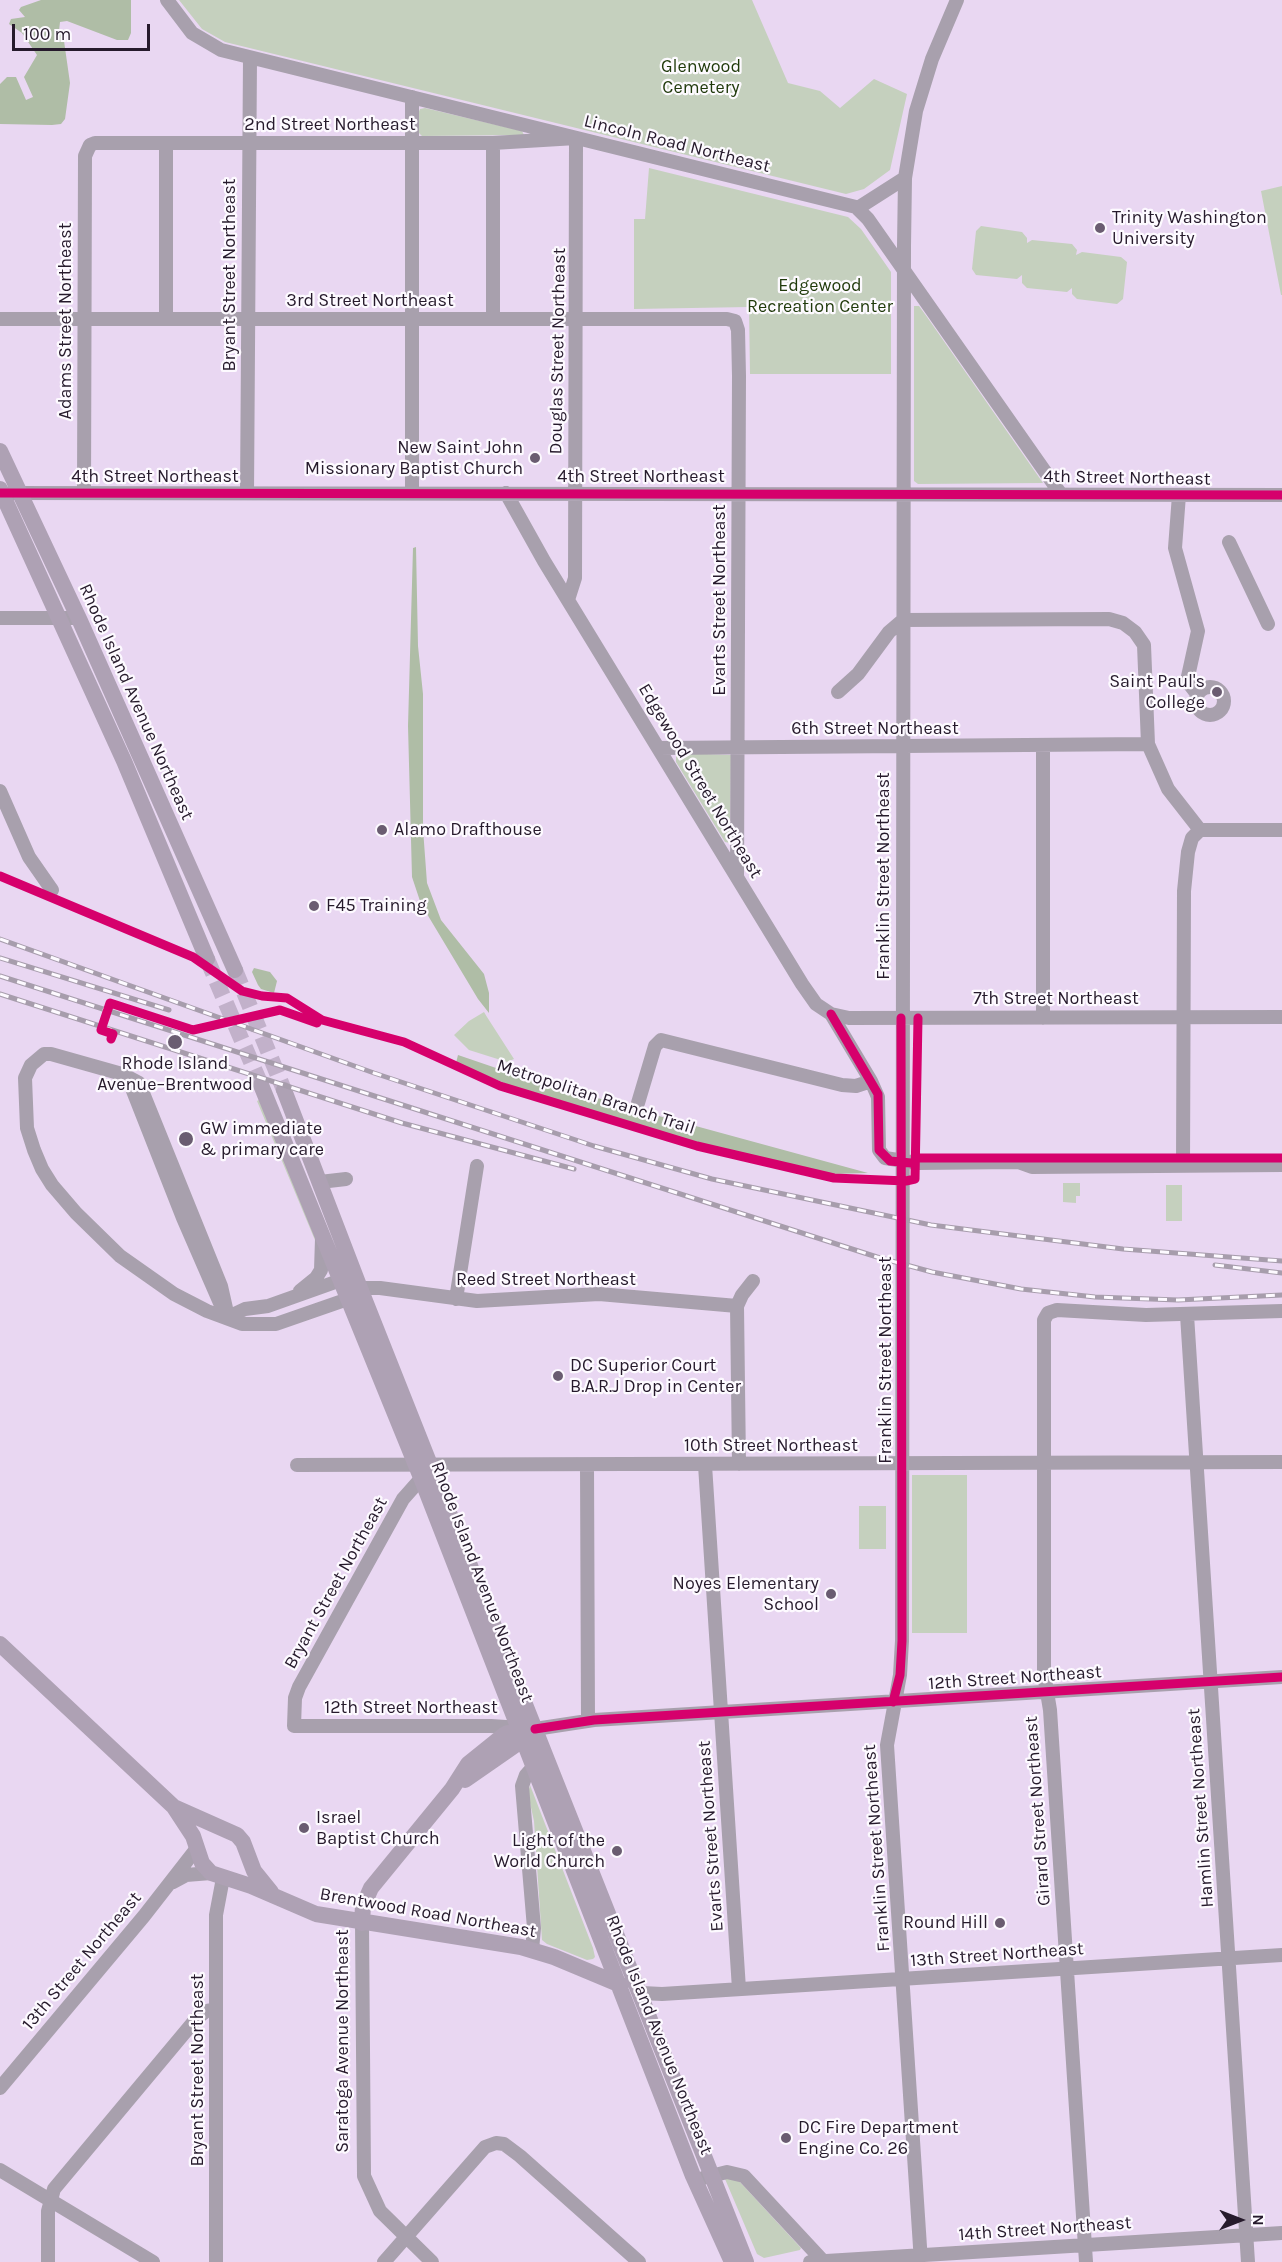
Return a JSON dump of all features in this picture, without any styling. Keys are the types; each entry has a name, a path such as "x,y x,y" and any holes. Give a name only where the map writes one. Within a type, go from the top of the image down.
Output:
{"main road":[{"name":"Rhode Island Avenue Northeast","path":"0,451 5,492 58,618 140,796 207,959"},
{"name":"Rhode Island Avenue Northeast","path":"5,492 78,618 235,970"},
{"name":"Rhode Island Avenue Northeast","path":"261,1085 341,1280 354,1294"},
{"name":"Rhode Island Avenue Northeast","path":"284,1090 320,1182 354,1294 525,1731 642,1993 746,2262"},
{"path":"0,1644 174,1807 197,1847 202,1863 223,1877 249,1860 242,1840 232,1832 174,1807"},
{"name":"Rhode Island Avenue Northeast","path":"525,1731 533,1767 617,1984 696,2181 732,2262"},
{"name":"Saratoga Avenue Northeast","path":"362,1923 363,1906 371,1888 452,1789 514,1746 525,1731"},
{"path":"197,1847 205,1833 214,1826"},
{"name":"Brentwood Road Northeast","path":"249,1860 254,1871 274,1896"},
{"name":"Brentwood Road Northeast","path":"223,1877 316,1914 532,1950 642,1993"},
{"path":"668,2112 685,2105"}],"street":[{"name":"Lincoln Road Northeast","path":"167,0 187,28 203,42 221,50 850,204 858,208"},
{"name":"Franklin Street Northeast","path":"921,2259 904,1979 887,1767 888,1730 900,1675 902,1641 901,1018 905,178 910,138 923,87 957,0"},
{"name":"Bryant Street Northeast","path":"247,493 250,58"},
{"path":"412,97 412,493"},
{"name":"2nd Street Northeast","path":"86,149 95,143 494,143 576,138"},
{"name":"Douglas Street Northeast","path":"568,600 575,578 576,138"},
{"path":"166,143 166,319"},
{"path":"494,143 494,319"},
{"name":"Adams Street Northeast","path":"84,493 86,149"},
{"path":"905,178 858,208 1060,493"},
{"name":"3rd Street Northeast","path":"0,319 730,319 737,324"},
{"name":"Evarts Street Northeast","path":"737,324 739,493 737,877"},
{"name":"4th Street Northeast","path":"5,492 1282,495"},
{"name":"Edgewood Street Northeast","path":"506,493 568,600 813,1000 831,1014 871,1081 878,1097 879,1150 885,1158 893,1162 1018,1162 1032,1167 1183,1166"},
{"path":"1179,495 1175,548 1198,631 1187,681 1197,694"},
{"path":"1229,542 1268,624"},
{"path":"0,618 78,618"},
{"path":"838,692 858,674 889,632 903,620 1109,619 1123,623 1135,632 1144,645 1148,744 1168,789 1200,830"},
{"name":"6th Street Northeast","path":"658,748 1043,747 1148,744"},
{"path":"1043,747 1043,1018"},
{"path":"0,791 29,857 52,890"},
{"path":"1282,830 1200,830 1192,838 1188,852 1184,891 1183,1166 1282,1165"},
{"name":"7th Street Northeast","path":"831,1014 849,1018 1282,1017"},
{"path":"638,1103 656,1046 661,1040 835,1083 853,1086 871,1081"},
{"path":"228,1317 212,1288 132,1090 122,1074 44,1054 31,1065 25,1078 27,1128 42,1169 76,1213 120,1256 174,1294 207,1311 242,1324 276,1324 354,1294"},
{"path":"456,1299 477,1167"},
{"path":"320,1182 346,1179"},
{"path":"287,1299 307,1287 321,1270 320,1228"},
{"path":"228,1317 245,1309 268,1306 341,1280"},
{"path":"739,1464 737,1306 743,1293 753,1281"},
{"name":"Reed Street Northeast","path":"354,1294 486,1302 599,1294 737,1306"},
{"name":"Girard Street Northeast","path":"1086,2262 1042,1633 1044,1320 1048,1313 1057,1310 1125,1315 1187,1315"},
{"path":"1187,1315 1282,1311"},
{"name":"Hamlin Street Northeast","path":"1187,1315 1248,2262"},
{"name":"10th Street Northeast","path":"297,1465 423,1470 587,1465 1282,1462"},
{"path":"587,1465 588,1721"},
{"name":"Evarts Street Northeast","path":"705,1465 739,1989"},
{"name":"Bryant Street Northeast","path":"294,1726 295,1698 299,1687 403,1499 423,1470"},
{"name":"12th Street Northeast","path":"294,1726 525,1731 588,1721 1282,1677"},
{"path":"532,1950 532,1897 522,1786 526,1774 533,1767"},
{"name":"13th Street Northeast","path":"0,2088 169,1885 197,1847"},
{"name":"13th Street Northeast","path":"169,1885 184,1875 223,1877"},
{"name":"Bryant Street Northeast","path":"216,2262 217,1911 223,1877"},
{"name":"Saratoga Avenue Northeast","path":"362,1923 363,2171 376,2205 432,2262"},
{"name":"13th Street Northeast","path":"642,1993 1282,1955"},
{"path":"48,2262 50,2200 54,2189 196,2019 206,2011 216,2008"},
{"path":"384,2262 486,2147 496,2143 504,2144 520,2156 639,2262"},
{"path":"0,2170 153,2262"},
{"path":"696,2181 712,2174 730,2172 744,2176 824,2262"},
{"name":"14th Street Northeast","path":"810,2262 921,2259 1085,2245 1282,2233"}],"green space":[{"path":"41,0 131,0 131,33 128,40 117,40 67,21 60,22 59,31 64,41 70,83 65,119 61,124 52,125 0,124 0,84 7,77 16,77 26,100 33,97 24,77 37,55 22,33 9,24 11,19 25,17 19,10 21,7"},
{"name":"Glenwood Cemetery","path":"179,0 752,0 788,83 820,91 840,108 874,79 907,94 890,170 864,189 846,194 225,42 202,29"},
{"path":"425,108 522,131 524,135 422,136 419,133 418,114 420,109"},
{"name":"Edgewood Recreation Center","path":"649,168 848,217 861,229 891,272 891,374 750,374 749,307 634,309 634,219 645,219"},
{"path":"1282,186 1282,295 1281,295 1261,191"},
{"path":"981,226 1022,232 1027,238 1027,243 1032,240 1072,244 1077,250 1076,255 1082,252 1121,257 1127,262 1123,299 1117,304 1077,299 1072,294 1072,288 1067,292 1027,288 1022,283 1022,275 1017,279 976,275 972,269 976,231"},
{"path":"914,306 919,306 1043,483 918,484 914,481"},
{"path":"416,547 418,646 423,694 423,829 427,883 441,920 484,974 489,993 489,1013 478,999 421,904 412,877 408,726 413,548"},
{"path":"681,753 731,755 730,843 725,842 676,762 676,756"},
{"path":"254,968 270,972 277,981 274,993 261,989 252,972"},
{"path":"484,1012 514,1059 507,1062 469,1050 454,1035 469,1021"},
{"path":"458,1055 659,1116 868,1173 831,1174 703,1145 519,1089 456,1063"},
{"path":"259,1100 319,1243 317,1245 257,1101"},
{"path":"1063,1183 1080,1183 1080,1196 1076,1196 1076,1203 1063,1202"},
{"path":"1166,1185 1182,1185 1182,1221 1166,1221"},
{"path":"912,1475 967,1475 967,1633 912,1633"},
{"path":"859,1506 886,1506 886,1549 859,1549"},
{"path":"530,1785 593,1948 595,1957 593,1959 587,1960 542,1940 534,1821 528,1794"},
{"path":"732,2178 740,2182 801,2248 800,2250 764,2258 757,2254 725,2179"}],"tunnel":[{"path":"207,959 261,1085"},
{"path":"235,970 284,1090"}],"railway":[{"path":"0,939 374,1073 594,1146 712,1179 931,1225 1123,1249 1282,1261"},
{"path":"0,958 169,1010"},
{"path":"0,976 877,1257 932,1272 1021,1289 1095,1297 1178,1300 1282,1295"},
{"path":"0,994 402,1123 574,1169"},
{"path":"1215,1265 1282,1273"}],"cycle path":[{"path":"0,493 1282,495"},
{"name":"Metropolitan Branch Trail","path":"0,876 193,957 242,991 262,996 287,998 322,1020 404,1042 500,1086 697,1146 834,1178 906,1181 915,1179 918,1018"},
{"path":"111,1039 113,1034 101,1030 110,1003 193,1030 280,1010 317,1023"},
{"path":"831,1014 878,1094 879,1150 890,1161 911,1163"},
{"path":"893,1702 900,1675 902,1641 901,1018"},
{"path":"917,1158 1282,1158"},
{"path":"535,1729 594,1720 1282,1677"}],"place":[{"name":"Trinity Washington University","path":"1100,228"},
{"name":"New Saint John Missionary Baptist Church","path":"535,458"},
{"name":"Saint Paul's College","path":"1217,692"},
{"name":"Alamo Drafthouse","path":"382,830"},
{"name":"F45 Training","path":"314,906"},
{"name":"Rhode Island Avenue–Brentwood","path":"175,1042"},
{"name":"GW immediate & primary care","path":"186,1139"},
{"name":"DC Superior Court B.A.R.J Drop in Center","path":"558,1376"},
{"name":"Noyes Elementary School","path":"831,1594"},
{"name":"Israel Baptist Church","path":"304,1828"},
{"name":"Light of the World Church","path":"617,1851"},
{"name":"Round Hill","path":"1000,1923"},
{"name":"DC Fire Department Engine Co. 26","path":"786,2138"}]}
